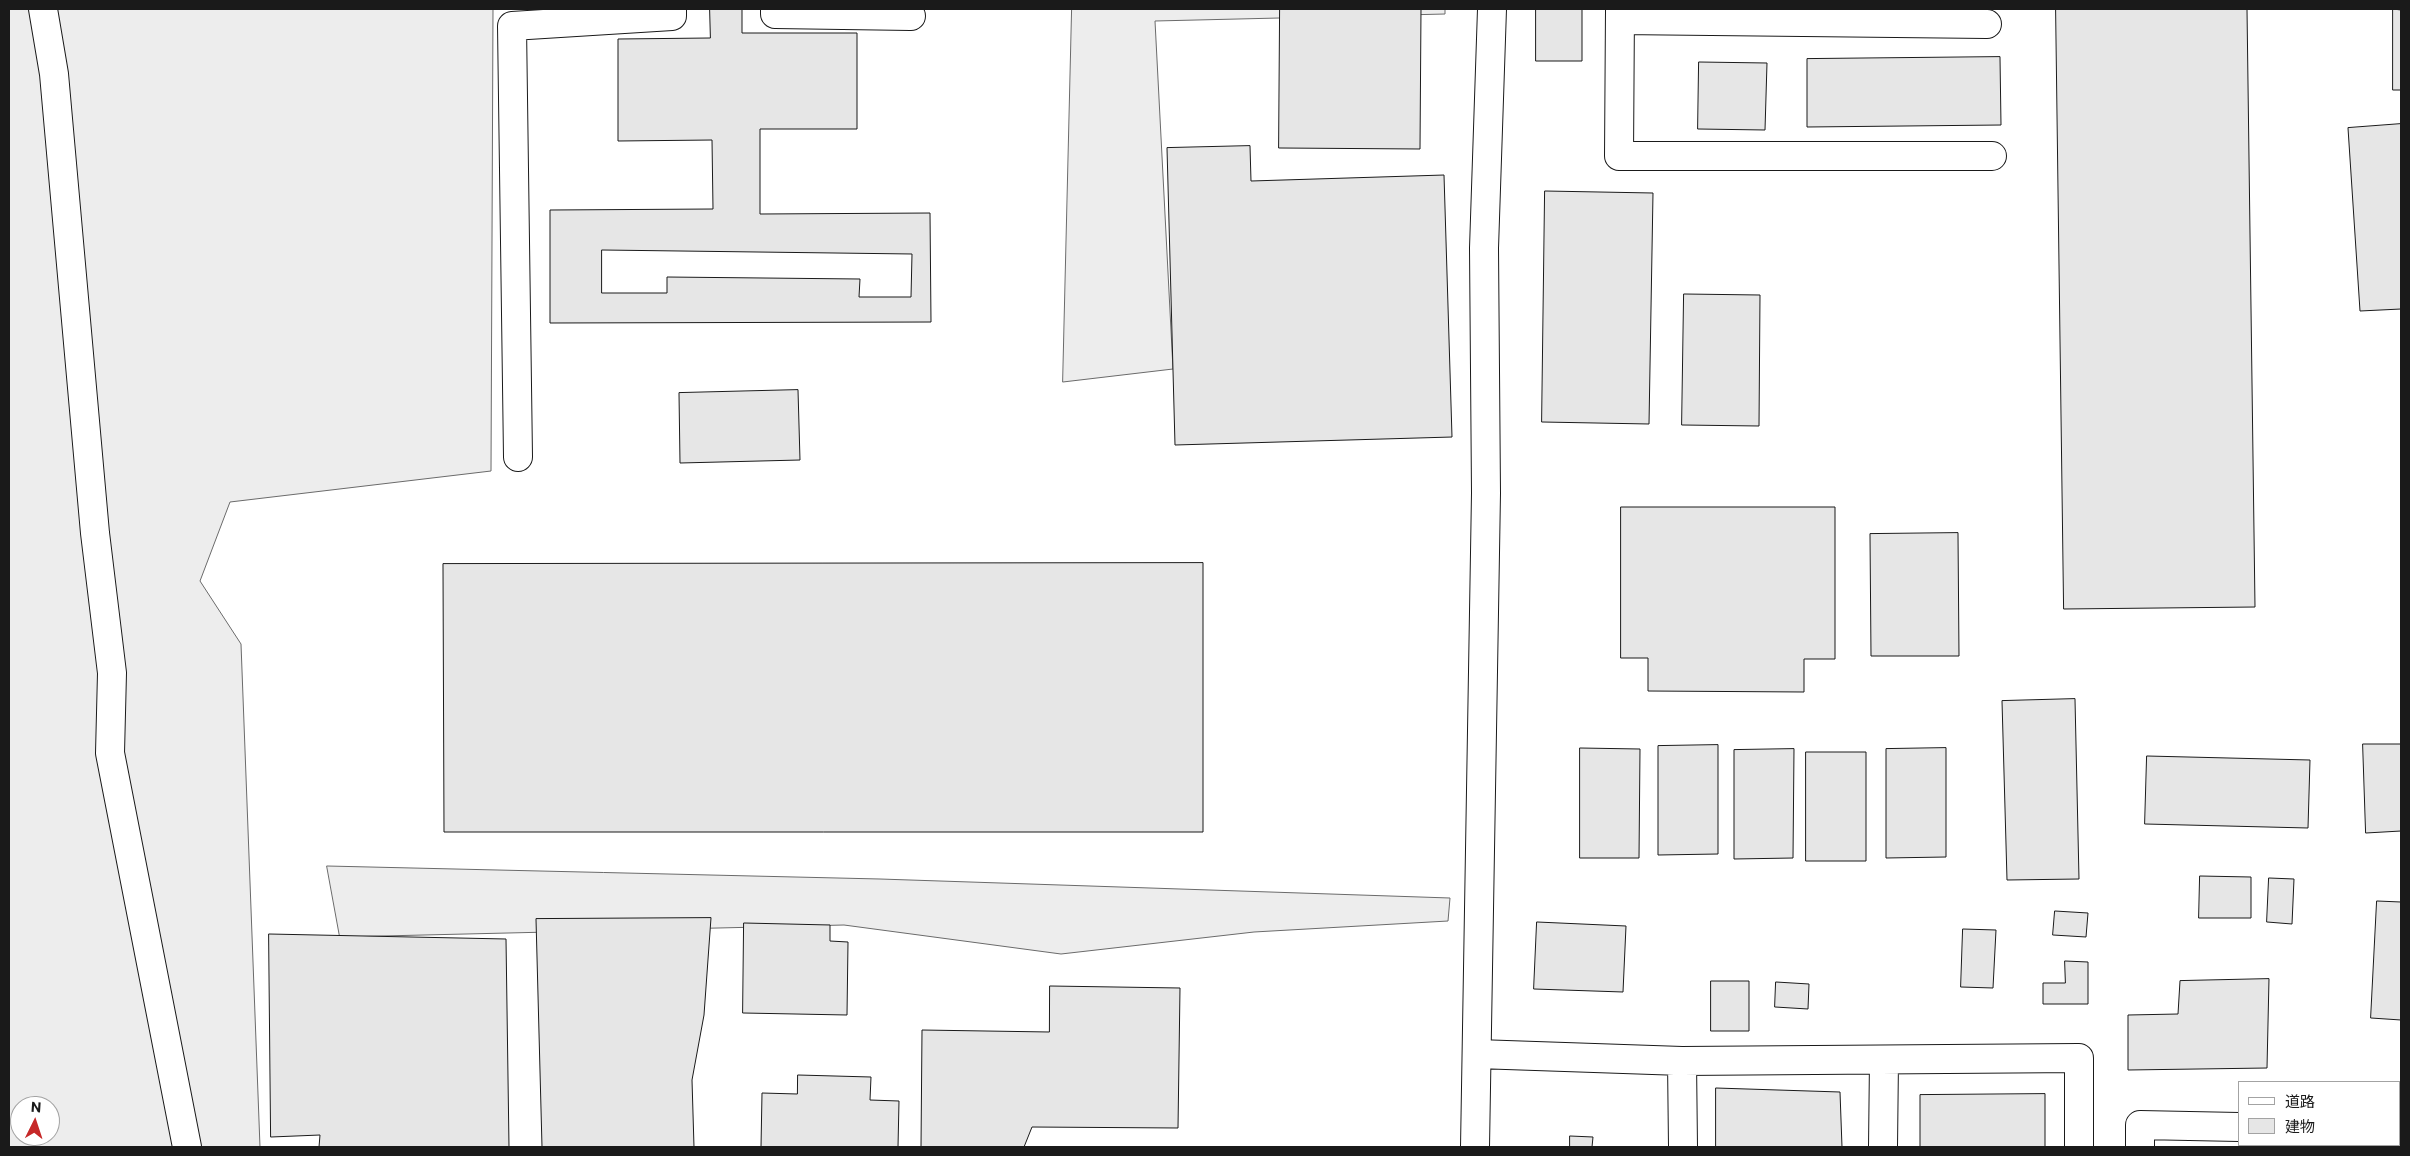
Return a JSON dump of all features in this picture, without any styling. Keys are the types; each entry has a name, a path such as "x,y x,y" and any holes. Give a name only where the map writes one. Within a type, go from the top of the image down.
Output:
{"street":[{"path":"43,9 54,74 95,533 112,673 110,753 187,1147"},
{"path":"518,457 512,26 672,16 672,9"},
{"path":"775,9 775,14 910,16"},
{"path":"1475,1147 1486,493 1484,248 1492,9"},
{"path":"1987,24 1620,14 1619,156 1992,156"},
{"path":"1477,1054 1682,1061 2079,1058 2079,1147"},
{"path":"1883,1147 1884,1060"},
{"path":"1682,1061 1683,1147"},
{"path":"2140,1147 2140,1125 2238,1127"}],"shaded area":[{"path":"9,9 493,9 491,471 230,502 200,581 241,644 260,1147 9,1147"},
{"path":"1072,9 1445,9 1445,14 1155,21 1173,369 1063,382"},
{"path":"327,866 880,879 1450,898 1448,921 1254,932 1061,954 844,925 340,937"}],"building":[{"path":"710,9 742,9 742,33 857,33 857,129 760,129 760,214 930,213 931,322 550,323 550,210 713,209 712,140 618,141 618,39 710,38","holes":["602,250 912,254 911,297 859,297 860,279 667,277 667,293 602,293"]},
{"path":"1280,9 1421,9 1420,149 1279,148"},
{"path":"1536,9 1582,9 1582,61 1536,61"},
{"path":"2056,9 2247,9 2255,607 2064,609"},
{"path":"2393,9 2401,10 2401,90 2393,90"},
{"path":"2000,57 2001,125 1807,127 1807,59"},
{"path":"1699,62 1767,63 1765,130 1698,129"},
{"path":"2401,124 2401,309 2360,311 2348,128"},
{"path":"1250,146 1251,181 1444,175 1452,437 1175,445 1167,148"},
{"path":"1545,191 1653,193 1649,424 1542,422"},
{"path":"1684,294 1760,295 1759,426 1682,425"},
{"path":"798,390 800,460 680,463 679,393"},
{"path":"1621,507 1835,507 1835,659 1804,659 1804,692 1648,691 1648,658 1621,658"},
{"path":"1958,533 1959,656 1871,656 1870,534"},
{"path":"1203,563 1203,832 444,832 443,564"},
{"path":"2075,699 2079,879 2007,880 2002,701"},
{"path":"2363,744 2401,744 2401,831 2366,833"},
{"path":"1718,745 1718,854 1658,855 1658,746"},
{"path":"1580,748 1640,749 1639,858 1580,858"},
{"path":"1946,748 1946,857 1886,858 1886,749"},
{"path":"1794,749 1793,858 1734,859 1734,750"},
{"path":"1806,752 1866,752 1866,861 1806,861"},
{"path":"2147,756 2310,760 2308,828 2145,824"},
{"path":"2200,876 2251,877 2251,918 2199,918"},
{"path":"2269,878 2294,879 2292,924 2267,922"},
{"path":"2377,901 2401,902 2401,1020 2371,1018"},
{"path":"2055,911 2088,913 2086,937 2053,935"},
{"path":"711,918 704,1015 692,1080 694,1147 542,1147 536,919"},
{"path":"1537,922 1626,926 1623,992 1534,989"},
{"path":"744,923 830,925 830,941 848,942 847,1015 743,1013"},
{"path":"1963,929 1996,930 1993,988 1961,987"},
{"path":"269,934 506,939 509,1147 319,1147 320,1135 271,1137"},
{"path":"2065,961 2088,962 2088,1004 2043,1004 2043,983 2065,983"},
{"path":"2269,979 2267,1068 2128,1070 2128,1015 2178,1014 2180,981"},
{"path":"1711,981 1749,981 1749,1031 1711,1031"},
{"path":"1776,982 1809,984 1808,1009 1775,1007"},
{"path":"1050,986 1180,988 1178,1128 1032,1127 1024,1147 921,1147 922,1030 1049,1032"},
{"path":"798,1075 871,1077 870,1100 899,1101 898,1147 761,1147 762,1093 797,1094"},
{"path":"1716,1088 1840,1092 1842,1147 1716,1147"},
{"path":"2045,1094 2045,1147 1920,1147 1920,1095"},
{"path":"1570,1136 1593,1137 1592,1147 1570,1147"}]}
